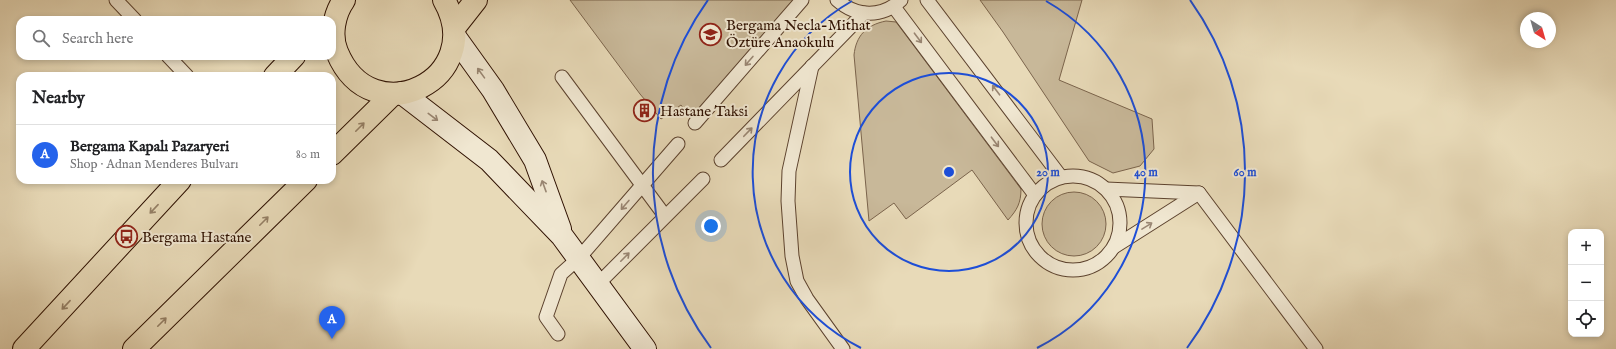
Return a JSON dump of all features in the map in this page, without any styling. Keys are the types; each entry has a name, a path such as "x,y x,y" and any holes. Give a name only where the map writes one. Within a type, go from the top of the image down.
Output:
{"main road":[{"path":"336,51 342,65 355,81 373,91 398,94 416,90 428,83 438,74 452,51 454,33 451,11 444,0"},
{"path":"454,33 476,0"},
{"path":"454,33 493,90 535,160 562,236"},
{"path":"279,72 290,60"},
{"path":"336,150 398,94"},
{"path":"398,94 489,160 562,236 645,349"},
{"path":"24,349 176,184"},
{"path":"134,349 302,184"}],"lane":[{"path":"116,0 131,16"},
{"path":"695,123 802,0"},
{"path":"837,0 850,10 864,13 880,13 898,3 1035,195"},
{"path":"927,0 1061,177"},
{"path":"721,160 864,13"},
{"path":"172,60 183,72"},
{"path":"812,66 789,171 788,201 792,256 797,281 807,299 843,349"},
{"path":"562,77 665,216"},
{"path":"558,334 546,317 561,274 579,258 678,144"},
{"path":"1077,176 1093,179 1106,189 1116,201 1120,217 1120,233 1114,247 1105,259 1092,266 1078,270 1062,269 1049,264 1038,254 1030,241 1026,226 1028,210 1035,195 1047,184 1061,177 1077,176"},
{"path":"598,284 703,178"},
{"path":"1106,189 1199,193"},
{"path":"1114,247 1199,193"},
{"path":"1199,193 1316,349"}],"shaded area":[{"path":"570,0 802,0 695,123 681,105 661,119 640,94"},
{"path":"980,0 1082,0 1059,80 1152,119 1154,149 1140,166 1113,173 1089,161"},
{"path":"886,21 896,22 1021,189 1018,206 1008,220 972,170 906,219 894,203 869,221 854,55 857,42 863,32 873,25"},
{"path":"1074,192 1086,194 1097,201 1104,212 1106,224 1104,236 1097,247 1086,254 1074,256 1062,254 1051,247 1044,236 1042,224 1044,212 1051,201 1062,194"}],"place":[{"name":"Bergama Necla-Mithat Öztüre Anaokulu","path":"711,34"},
{"name":"Hastane Taksi","path":"645,111"},
{"name":"Bergama Hastane","path":"127,237"},
{"name":"Bergama Kapalı Pazaryeri","path":"332,339"}]}
